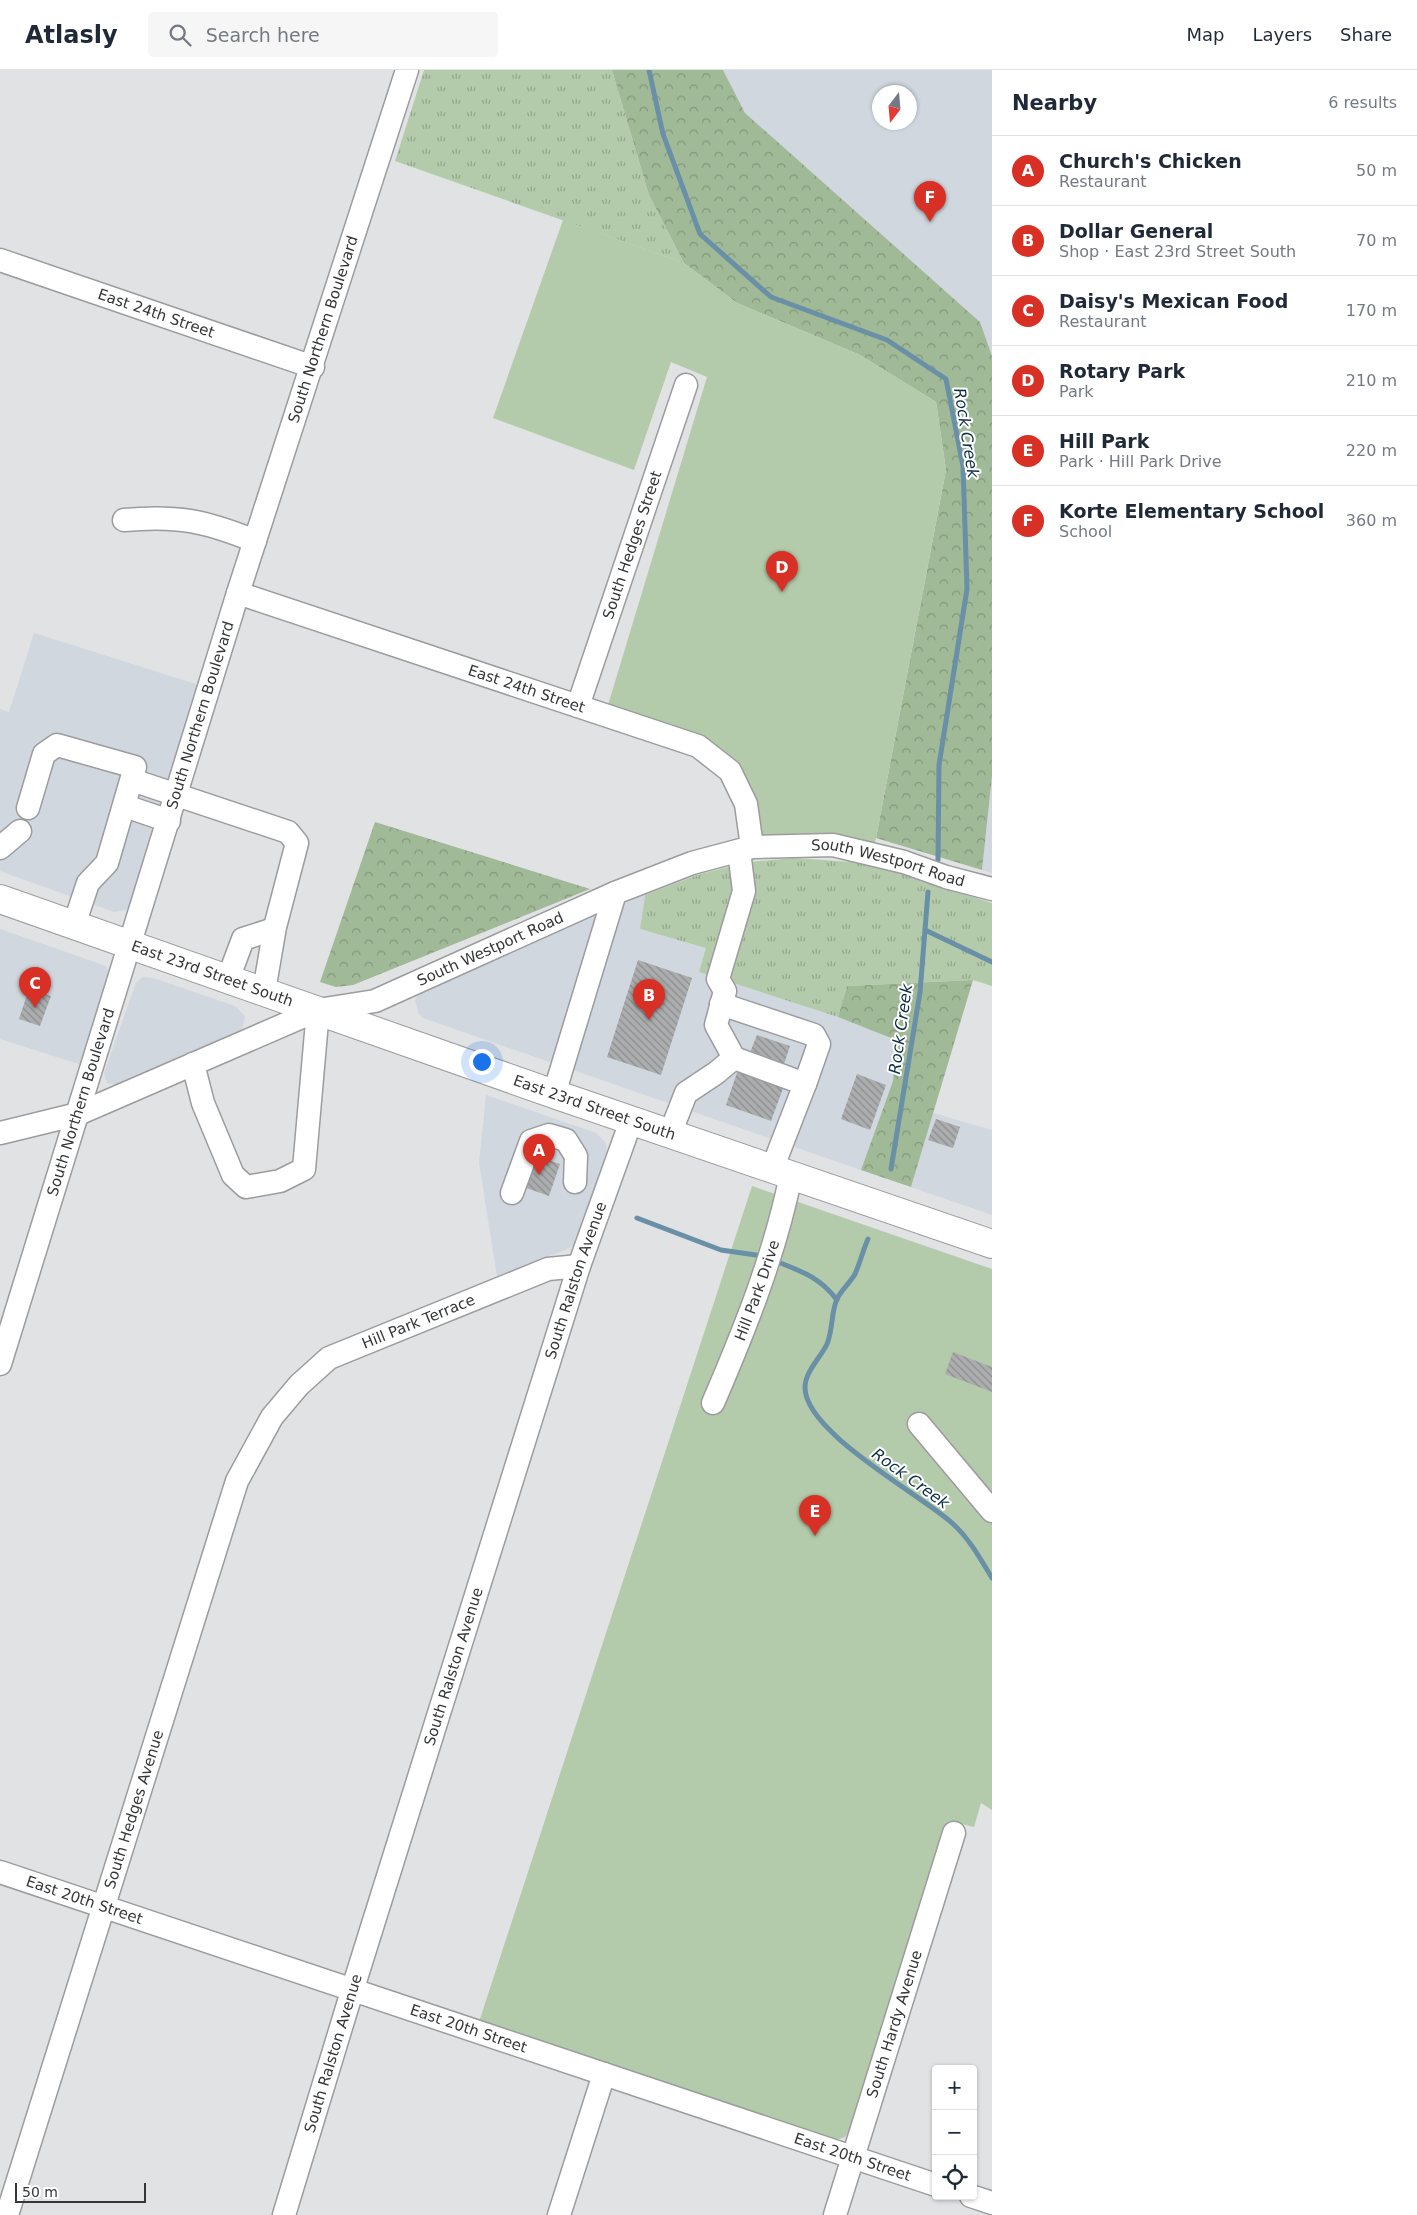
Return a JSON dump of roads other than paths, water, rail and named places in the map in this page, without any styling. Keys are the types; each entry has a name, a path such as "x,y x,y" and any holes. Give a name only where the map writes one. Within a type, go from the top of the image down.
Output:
{"main road":[{"name":"East 23rd Street South","path":"0,899 631,1121 992,1244"}],"street":[{"name":"South Northern Boulevard","path":"0,1364 131,945 238,593 313,367 407,70"},
{"name":"East 24th Street","path":"0,260 313,367"},
{"name":"South Hedges Street","path":"578,706 686,385"},
{"path":"124,520 156,517 193,520 226,529 255,541"},
{"name":"East 24th Street","path":"238,593 698,746 730,771 746,804 744,891 718,979 725,991 716,1025 734,1058"},
{"path":"28,808 44,754 57,745 135,767 108,863 88,883 74,925"},
{"path":"132,780 288,832 297,843 274,928 264,991"},
{"path":"125,806 169,820"},
{"path":"0,848 20,831"},
{"name":"South Westport Road","path":"0,1133 78,1114 318,1010 374,1001 615,893 692,863 746,849 833,845 904,862 946,877 992,889"},
{"path":"554,1094 615,893"},
{"path":"228,979 243,939 274,928"},
{"name":"Hill Park Drive","path":"713,1403 733,1358 769,1260 784,1211 782,1172 805,1084 819,1044 814,1035 721,1004"},
{"path":"192,1064 203,1103 233,1175 246,1187 280,1181 304,1169 318,1010"},
{"path":"670,1134 686,1093 716,1073 734,1058 805,1084"},
{"name":"South Ralston Avenue","path":"284,2215 579,1266 631,1121"},
{"path":"523,1128 566,1140 576,1156 575,1182"},
{"path":"512,1193 531,1141 549,1135"},
{"name":"Hill Park Terrace","path":"278,1410 299,1386 329,1358 548,1269 579,1266"},
{"name":"South Hedges Avenue","path":"7,2215 106,1906 237,1481 278,1410"},
{"path":"919,1424 992,1511"},
{"name":"South Hardy Avenue","path":"835,2215 954,1833"},
{"name":"East 20th Street","path":"0,1872 353,1988 852,2159 932,2184"},
{"path":"559,2215 604,2074"},
{"path":"977,2198 992,2203"}],"waterway":[{"name":"Rock Creek","path":"649,70 663,134 700,234 771,297 887,340 946,379 963,466 967,589 939,765 938,860"},
{"name":"Rock Creek","path":"891,1169 920,992 928,892"},
{"path":"925,930 992,962"},
{"path":"637,1218 721,1250 763,1256"},
{"name":"Rock Creek","path":"868,1239 855,1274 837,1299 827,1344 810,1370 806,1381 805,1387 810,1405 823,1423 843,1442 866,1461 952,1523 969,1542 992,1578"},
{"path":"773,1260 816,1280 837,1300"}],"place":[{"name":"Korte Elementary School","path":"930,222"},
{"name":"Rotary Park","path":"782,592"},
{"name":"Daisy's Mexican Food","path":"35,1008"},
{"name":"Dollar General","path":"649,1020"},
{"name":"Church's Chicken","path":"539,1175"},
{"name":"Hill Park","path":"815,1536"}]}
